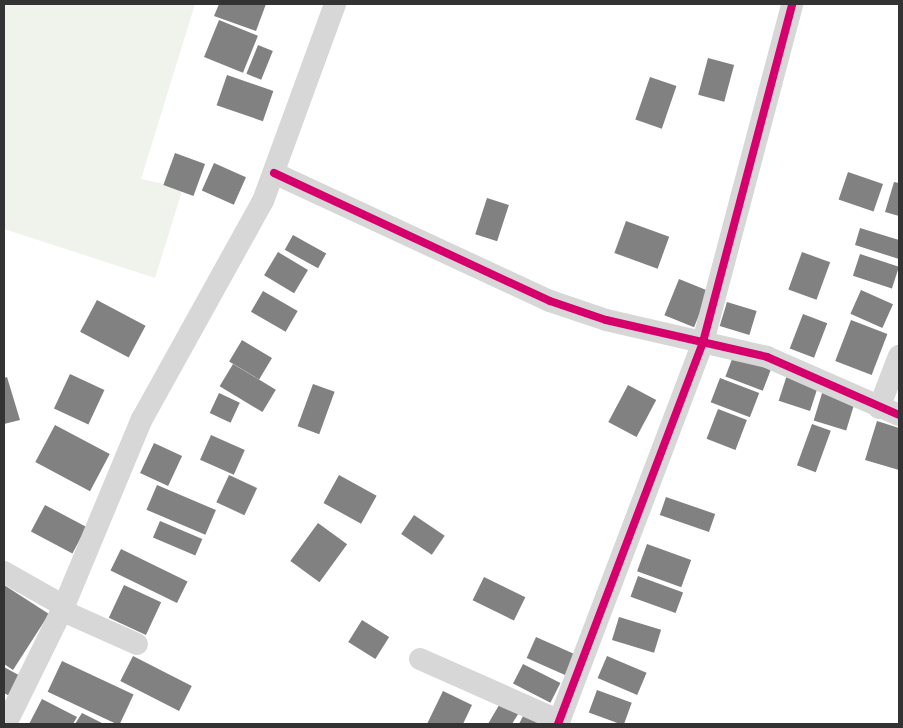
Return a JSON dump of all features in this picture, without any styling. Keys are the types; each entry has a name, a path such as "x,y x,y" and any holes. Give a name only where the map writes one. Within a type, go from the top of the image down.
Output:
{"street":[{"path":"6,724 63,608 142,419 263,201 335,4"},
{"path":"420,658 559,722 704,342 792,4"},
{"path":"274,173 550,301 606,320 767,357 889,412 899,356"},
{"path":"4,572 63,608 137,644"}],"shaded area":[{"path":"4,4 195,4 141,179 183,188 155,278 4,229"}],"building":[{"path":"219,4 266,4 256,31 214,16"},
{"path":"219,20 258,36 243,73 204,57"},
{"path":"258,45 273,51 261,80 246,74"},
{"path":"708,58 734,65 724,102 698,95"},
{"path":"227,75 273,91 263,121 217,105"},
{"path":"650,77 676,86 662,129 635,120"},
{"path":"175,153 205,164 193,196 163,185"},
{"path":"214,163 246,177 234,205 202,190"},
{"path":"848,172 883,184 874,211 839,199"},
{"path":"894,182 899,183 899,216 885,212"},
{"path":"487,198 509,205 497,241 475,234"},
{"path":"626,221 669,237 658,269 614,253"},
{"path":"860,228 899,240 899,259 855,245"},
{"path":"293,235 326,253 318,268 285,250"},
{"path":"278,252 308,270 294,293 264,275"},
{"path":"802,252 830,262 817,300 788,290"},
{"path":"860,254 899,267 892,289 853,276"},
{"path":"679,279 709,291 694,327 664,315"},
{"path":"861,290 893,304 882,328 850,314"},
{"path":"263,291 298,311 286,332 251,312"},
{"path":"97,300 146,326 129,358 80,332"},
{"path":"727,302 757,311 749,335 720,326"},
{"path":"803,314 827,323 814,358 790,349"},
{"path":"851,320 887,334 872,375 835,361"},
{"path":"242,340 272,358 259,379 229,361"},
{"path":"734,354 771,368 763,391 725,376"},
{"path":"233,364 276,390 262,412 220,386"},
{"path":"70,374 104,390 88,424 54,408"},
{"path":"787,375 818,385 810,411 779,401"},
{"path":"7,377 20,420 4,424 4,378"},
{"path":"720,378 759,393 750,417 711,402"},
{"path":"313,384 335,392 319,434 298,426"},
{"path":"628,385 656,400 637,437 608,422"},
{"path":"823,390 856,400 846,431 814,421"},
{"path":"219,393 240,403 231,423 210,413"},
{"path":"718,409 747,420 735,450 707,439"},
{"path":"877,421 899,428 899,470 865,460"},
{"path":"812,424 831,431 816,472 797,465"},
{"path":"55,425 110,454 90,491 35,462"},
{"path":"211,435 245,450 234,475 200,460"},
{"path":"154,443 182,456 168,486 140,473"},
{"path":"229,475 257,488 244,515 216,502"},
{"path":"339,475 377,496 361,524 323,503"},
{"path":"157,485 216,510 205,535 146,510"},
{"path":"666,497 715,514 709,532 660,515"},
{"path":"45,505 86,527 72,554 31,531"},
{"path":"414,515 445,536 432,555 401,534"},
{"path":"160,521 202,539 195,556 153,538"},
{"path":"318,523 347,544 319,582 290,561"},
{"path":"647,544 691,560 681,587 637,571"},
{"path":"121,549 188,581 177,603 110,571"},
{"path":"638,576 683,592 676,613 630,597"},
{"path":"484,577 525,597 514,621 473,600"},
{"path":"4,585 49,614 13,670 4,664"},
{"path":"124,585 161,602 146,635 109,618"},
{"path":"619,617 661,630 654,653 612,640"},
{"path":"362,620 389,637 375,659 348,642"},
{"path":"536,637 574,654 565,675 527,658"},
{"path":"133,656 192,686 179,711 120,681"},
{"path":"607,656 647,673 637,695 598,678"},
{"path":"62,661 134,694 120,724 117,724 48,692"},
{"path":"523,664 560,683 550,703 513,684"},
{"path":"4,667 24,678 13,698 4,693"},
{"path":"597,690 632,703 624,724 589,713"},
{"path":"443,691 472,705 463,724 427,724"},
{"path":"42,699 77,717 73,724 29,724"},
{"path":"502,700 520,711 512,724 488,724"},
{"path":"525,712 547,724 519,724"},
{"path":"82,713 104,724 75,724"}],"cycle path":[{"path":"558,724 703,342 792,4"},
{"path":"274,173 550,301 606,320 767,357 899,415"}]}
